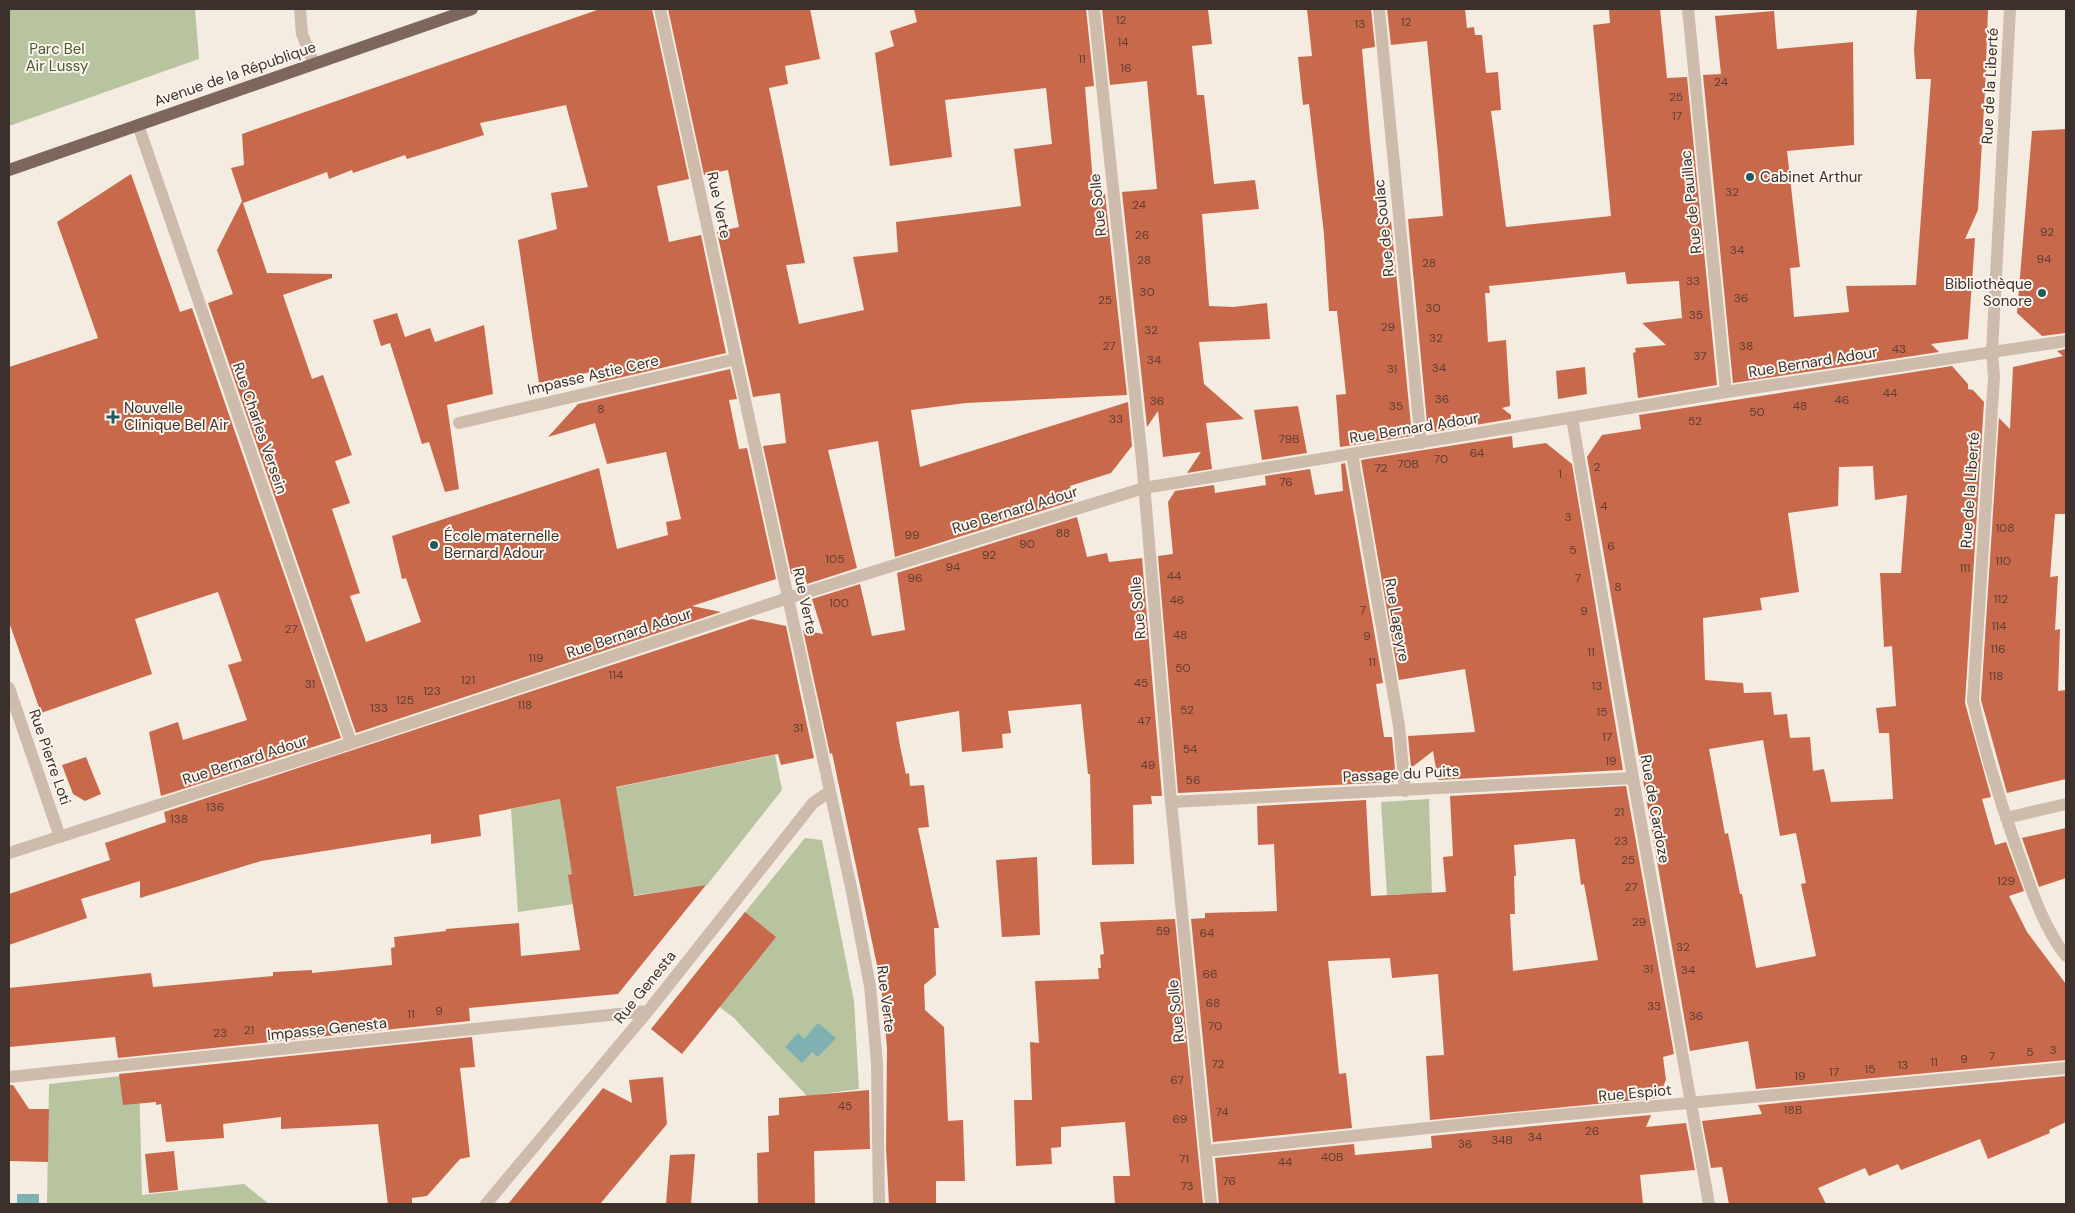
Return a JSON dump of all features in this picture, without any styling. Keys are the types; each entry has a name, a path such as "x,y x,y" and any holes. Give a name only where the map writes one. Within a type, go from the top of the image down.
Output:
{"main road":[{"name":"Avenue de la République","path":"9,170 472,9"}],"street":[{"path":"300,9 302,34 314,64"},
{"name":"Rue Verte","path":"660,9 830,792 870,986 877,1064 879,1204"},
{"name":"Rue Solle","path":"1094,9 1144,488 1171,802 1212,1204"},
{"name":"Rue de Soulac","path":"1379,9 1421,443"},
{"name":"Rue de Pauillac","path":"1688,9 1726,392"},
{"name":"Rue de la Liberté","path":"2010,9 1992,352 1994,377 1973,701 1982,741 2006,818 2037,906 2057,944 2066,956"},
{"name":"Rue Charles Versein","path":"138,125 351,742"},
{"name":"Rue Bernard Adour","path":"9,853 788,598 1144,488 1726,392 2066,341"},
{"name":"Impasse Astie Cere","path":"458,422 736,359"},
{"name":"Rue de Cardoze","path":"1572,418 1633,778 1710,1204"},
{"name":"Rue Lageyre","path":"1352,454 1399,726 1405,791"},
{"name":"Rue Pierre Loti","path":"9,688 60,837"},
{"name":"Passage du Puits","path":"1171,802 1633,778"},
{"name":"Rue Genesta","path":"486,1204 648,1010 813,803 830,792"},
{"path":"2006,818 2066,804"},
{"name":"Impasse Genesta","path":"9,1077 648,1010"},
{"name":"Rue Espiot","path":"1206,1151 1494,1121 2066,1068"}],"green space":[{"name":"Parc Bel Air Lussy","path":"9,9 195,9 199,59 9,126"},
{"path":"775,755 782,790 707,885 518,912 511,809"},
{"path":"1429,799 1432,896 1403,898 1402,894 1387,895 1381,802"},
{"path":"805,838 822,840 854,1001 859,1089 807,1096 734,1018 688,983"},
{"path":"139,1074 142,1195 244,1184 269,1204 47,1204 49,1084"}],"water":[{"path":"818,1023 836,1038 818,1057 812,1052 802,1063 785,1047 798,1033 804,1039"},
{"path":"17,1194 39,1194 39,1204 17,1204"}],"building":[{"path":"600,9 652,9 689,179 657,186 669,242 701,235 726,353 597,383 610,368 539,383 518,240 557,229 551,193 588,187 566,105 480,123 484,135 407,159 405,155 353,173 352,170 329,179 327,172 243,203 267,273 332,274 332,278 283,295 312,379 323,375 352,455 335,461 350,503 332,509 360,593 350,596 366,642 421,622 406,578 402,579 392,536 599,468 617,549 668,535 666,522 681,519 666,452 607,464 595,423 548,437 578,404 730,369 737,399 729,400 739,449 747,448 776,579 692,606 721,612 356,733 208,303 233,294 217,250 242,201 231,168 244,165 242,134"},
{"path":"668,9 810,9 820,59 785,66 788,84 769,88 805,263 786,265 799,324 864,310 853,257 898,252 896,222 1021,206 1014,149 1052,144 1046,88 945,100 952,157 890,166 875,53 894,46 890,31 917,22 914,9 1086,9 1094,86 1085,87 1094,194 1105,194 1127,395 966,403 911,410 920,467 1128,402 1132,446 1111,473 1070,486 1073,501 895,557 878,441 828,450 857,568 807,584 803,570 791,574 763,446 786,443 780,393 753,397 717,232 739,227 728,170 704,175"},
{"path":"1102,9 1208,9 1212,44 1192,46 1197,95 1204,95 1214,184 1255,180 1259,209 1202,214 1209,306 1233,307 1267,303 1270,339 1199,342 1204,384 1244,419 1206,423 1212,469 1187,473 1201,452 1163,457 1158,411 1147,427 1122,192 1157,189 1147,81 1110,85"},
{"path":"1307,9 1371,9 1375,47 1362,49 1370,139 1379,222 1391,221 1412,436 1340,447 1336,395 1346,394 1337,311 1329,311 1324,234 1309,104 1303,105 1298,57 1312,56"},
{"path":"1387,9 1465,9 1467,28 1474,27 1475,35 1482,35 1486,73 1498,72 1501,110 1491,111 1506,227 1611,216 1593,25 1610,23 1609,9 1660,9 1667,78 1687,77 1717,385 1638,398 1633,353 1636,352 1635,348 1666,345 1642,323 1682,318 1679,281 1627,284 1625,272 1489,286 1490,293 1485,293 1488,342 1506,340 1510,406 1502,408 1511,415 1511,419 1428,433 1408,219 1443,216 1438,154 1427,41 1391,45"},
{"path":"1917,9 1988,9 1978,210 1965,239 1975,238 1968,339 1931,344 1939,352 1733,383 1703,75 1721,74 1715,16 1774,11 1777,49 1853,42 1854,145 1787,151 1800,267 1790,268 1794,317 1849,312 1846,286 1916,285 1931,79 1916,79 1914,50"},
{"path":"2066,129 2066,333 2042,336 2017,313 2032,131"},
{"name":"Nouvelle Clinique Bel Air","path":"131,174 180,312 192,308 341,738 161,796 149,732 178,722 183,740 247,720 228,665 242,661 218,592 135,619 152,674 41,713 9,622 9,367 98,338 57,222"},
{"path":"397,313 405,337 430,328 435,342 484,325 493,394 447,405 459,489 445,492 429,442 422,444 390,343 381,346 373,320"},
{"path":"2066,349 2066,514 2055,514 2050,577 2058,576 2055,630 2060,629 2058,691 2066,690 2066,779 2007,793 1981,700 1999,418 2010,429 2013,367 2063,356 2057,351"},
{"path":"1952,366 1968,384 1968,389 1973,390 1984,402 1965,703 1991,797 1982,799 1995,845 2006,842 2024,891 2009,896 2027,932 2066,984 2066,1060 1756,1089 1748,1041 1690,1051 1587,457 1602,435 1641,429 1639,415","holes":["1873,466 1875,500 1907,495 1901,573 1880,573 1884,647 1892,646 1896,706 1876,708 1879,733 1889,733 1893,799 1831,802 1824,769 1813,771 1810,737 1790,738 1787,714 1774,715 1771,692 1744,693 1743,683 1705,680 1703,618 1762,610 1760,598 1799,592 1788,513 1838,506 1839,467","1763,740 1780,836 1796,833 1806,883 1801,884 1816,956 1756,968 1728,833 1725,834 1709,749"]},
{"path":"1585,367 1587,394 1558,399 1556,371"},
{"path":"1298,406 1307,453 1262,460 1254,410"},
{"path":"1512,436 1513,448 1546,443 1572,464 1623,770 1438,780 1433,751 1411,768 1408,736 1475,732 1465,669 1399,680 1361,460"},
{"path":"1345,463 1383,683 1376,684 1384,737 1392,737 1396,780 1393,782 1178,793 1158,556 1173,554 1168,502 1175,491 1214,485 1215,493 1266,485 1265,476 1310,469 1315,495 1343,491 1341,464"},
{"path":"1077,517 1087,557 1107,553 1109,562 1142,558 1162,796 1151,796 1152,804 1133,805 1134,864 1092,865 1090,774 1088,774 1081,704 1008,711 1011,733 1002,734 1003,748 962,752 959,711 896,722 906,774 909,773 910,786 924,785 929,827 918,828 939,928 934,928 936,975 924,985 925,1010 944,1027 948,1121 963,1120 965,1181 936,1181 936,1204 889,1204 886,1148 887,1048 881,984 832,753 830,754 803,630 823,634 812,599 860,584 872,636 905,630 897,573"},
{"path":"752,619 786,626 814,758 781,765 778,754 616,787 634,896 706,885 618,994 469,1008 470,1021 118,1058 115,1037 9,1047 9,988 151,973 153,987 273,976 273,972 312,970 312,973 392,965 391,948 395,947 394,937 446,931 446,929 519,923 521,956 580,950 568,875 572,874 560,799 479,815 481,836 431,844 431,834 261,861 140,898 140,881 81,899 87,918 9,945 9,894 110,860 105,843 166,822 164,812"},
{"path":"86,757 101,794 85,801 73,794 62,765"},
{"path":"1626,786 1674,1054 1663,1057 1666,1080 1658,1098 1430,1120 1426,1056 1444,1055 1438,974 1392,978 1390,958 1328,961 1339,1074 1346,1073 1352,1128 1213,1142 1191,919 1205,918 1205,913 1277,911 1274,844 1258,845 1257,806 1366,800 1371,896 1446,892 1443,857 1453,856 1450,796","holes":["1575,839 1581,885 1584,884 1598,960 1513,971 1510,914 1515,914 1514,876 1516,876 1514,845"]},
{"path":"2066,828 2066,878 2039,887 2022,838"},
{"path":"1037,857 1040,935 1002,937 996,860"},
{"path":"745,912 776,937 682,1054 651,1029"},
{"path":"1175,919 1203,1204 1115,1204 1113,1176 1130,1176 1125,1122 1061,1127 1061,1147 1051,1148 1052,1164 1016,1166 1014,1100 1032,1100 1030,1042 1039,1043 1035,981 1099,979 1098,968 1101,968 1100,955 1104,954 1100,922"},
{"path":"472,1037 475,1067 460,1068 470,1157 460,1159 427,1196 412,1198 412,1204 388,1204 378,1124 281,1129 281,1117 223,1124 224,1138 166,1142 161,1104 156,1105 156,1102 123,1105 119,1074"},
{"path":"2066,1076 2066,1122 2049,1130 2050,1133 1988,1159 1980,1139 1901,1170 1898,1164 1869,1176 1865,1168 1818,1188 1826,1204 1729,1204 1722,1167 1711,1168 1702,1121 1762,1114 1758,1105"},
{"path":"663,1077 667,1124 600,1204 508,1204 603,1088 632,1103 629,1080"},
{"path":"9,1085 13,1085 29,1109 49,1109 48,1162 9,1161"},
{"path":"869,1090 870,1149 814,1151 815,1204 758,1204 757,1153 769,1152 768,1116 779,1115 779,1098"},
{"path":"1651,1115 1646,1127 1686,1123 1695,1170 1640,1175 1643,1204 1219,1204 1215,1158 1354,1144 1355,1155 1432,1148 1431,1136"},
{"path":"174,1151 178,1190 149,1193 145,1154"},
{"path":"695,1154 691,1204 666,1204 670,1155"}],"place":[{"name":"Cabinet Arthur","path":"1750,177"},
{"name":"Bibliothèque Sonore","path":"2042,293"},
{"name":"Nouvelle Clinique Bel Air","path":"113,417"},
{"name":"École maternelle Bernard Adour","path":"434,545"}]}
